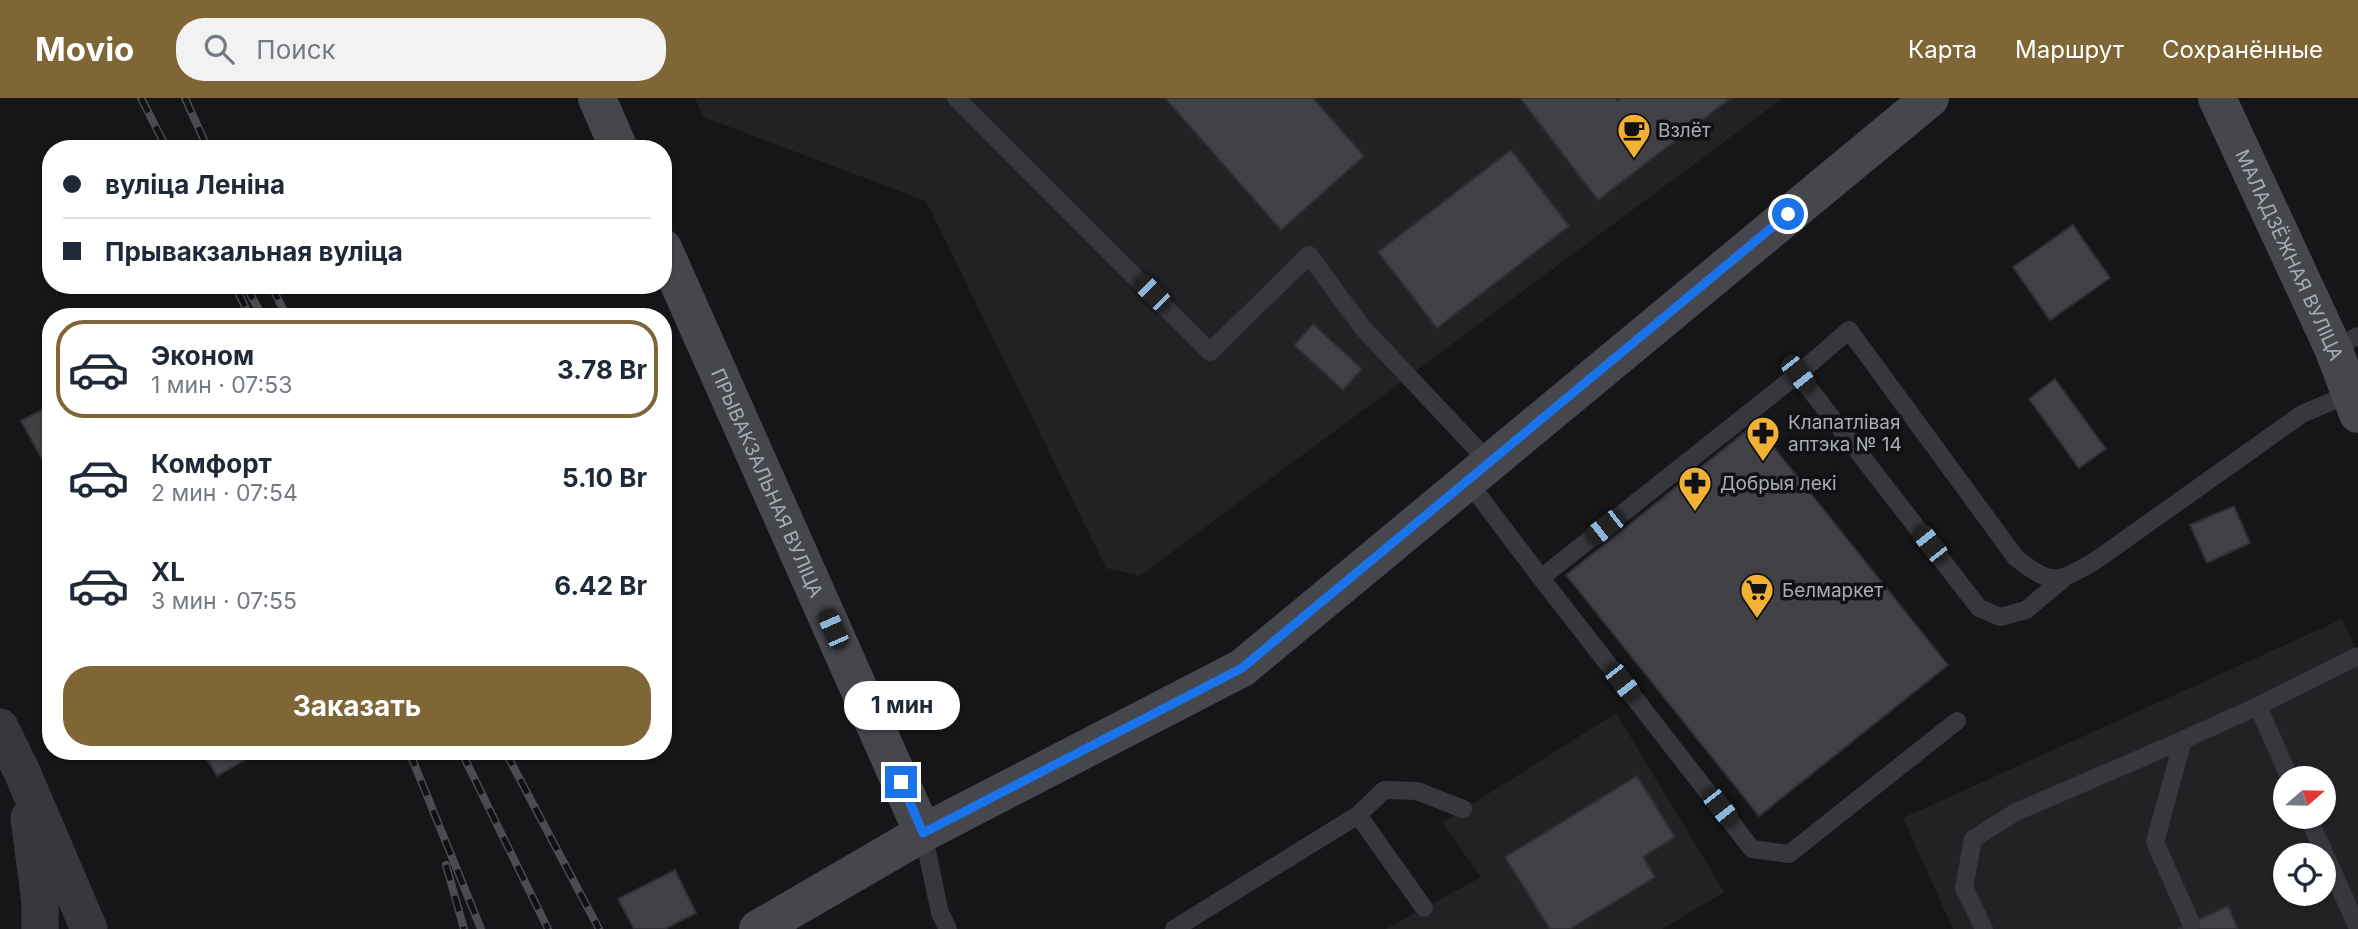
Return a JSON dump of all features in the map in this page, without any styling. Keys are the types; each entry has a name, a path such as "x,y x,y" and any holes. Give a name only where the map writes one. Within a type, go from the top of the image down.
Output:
{"street":[{"path":"597,98 615,140"},
{"path":"758,929 923,833 1242,668 1930,98"},
{"name":"МАЛАДЗЁЖНАЯ ВУЛІЦА","path":"2217,98 2345,342 2354,404"},
{"name":"ПРЫВАКЗАЛЬНАЯ ВУЛІЦА","path":"672,268 923,833"},
{"path":"0,727 89,929"},
{"path":"22,772 40,903 40,929"}],"lane":[{"path":"956,98 1210,352 1309,255 1362,327 1478,471 1541,578 1752,849 1790,854 1957,720"},
{"path":"1541,578 1798,374 1849,330 2016,558 2039,576 2063,579"},
{"path":"1798,374 1979,608 2000,617 2026,610 2063,579 2095,561 2302,414 2354,404"},
{"path":"1984,929 1964,888 1973,839 2016,812 2258,706 2358,656"},
{"path":"2258,706 2284,766"},
{"path":"2183,740 2155,842 2191,923"},
{"path":"1174,929 1358,815 1384,790 1417,791 1463,809"},
{"path":"1358,815 1424,908"},
{"path":"2314,830 2358,928"},
{"path":"923,833 940,913 948,929"}],"shaded area":[{"path":"695,98 1783,98 1140,576 1106,568 926,201 703,117"},
{"path":"2342,619 2358,653 2358,929 1953,929 1903,818"},
{"path":"1616,713 1724,892 1662,929 1386,929 1481,877 1442,823"}],"building":[{"path":"1165,98 1313,98 1364,156 1281,230"},
{"path":"1520,98 1615,98 1617,101 1621,98 1731,98 1598,200"},
{"path":"1511,150 1569,226 1437,328 1378,252"},
{"path":"2073,225 2110,278 2050,320 2013,267"},
{"path":"1313,324 1362,369 1343,390 1294,345"},
{"path":"2055,379 2106,449 2079,468 2029,399"},
{"path":"42,410 42,459 21,421"},
{"name":"Белмаркет","path":"1755,424 1948,665 1759,816 1566,575"},
{"path":"2234,506 2250,543 2207,563 2190,525"},
{"path":"207,760 245,760 217,776"},
{"path":"1637,776 1675,837 1643,857 1655,877 1570,929 1550,929 1505,857"},
{"path":"675,870 696,913 665,929 634,929 618,899"},
{"path":"2228,906 2238,929 2178,929 2191,923"}],"railway":[{"path":"141,98 162,140"},
{"path":"185,98 204,140"},
{"path":"239,294 246,308"},
{"path":"250,294 258,308"},
{"path":"276,294 282,308"},
{"path":"413,760 481,929"},
{"path":"465,760 548,929"},
{"path":"510,760 599,929"},
{"path":"446,865 464,929"}],"place":[{"name":"Взлёт","path":"1634,160"},
{"name":"Клапатлівая аптэка № 14","path":"1763,463"},
{"name":"Добрыя лекі","path":"1695,513"},
{"name":"Белмаркет","path":"1757,620"}],"route":[{"path":"901,782 923,833 1242,668 1788,214"}]}
